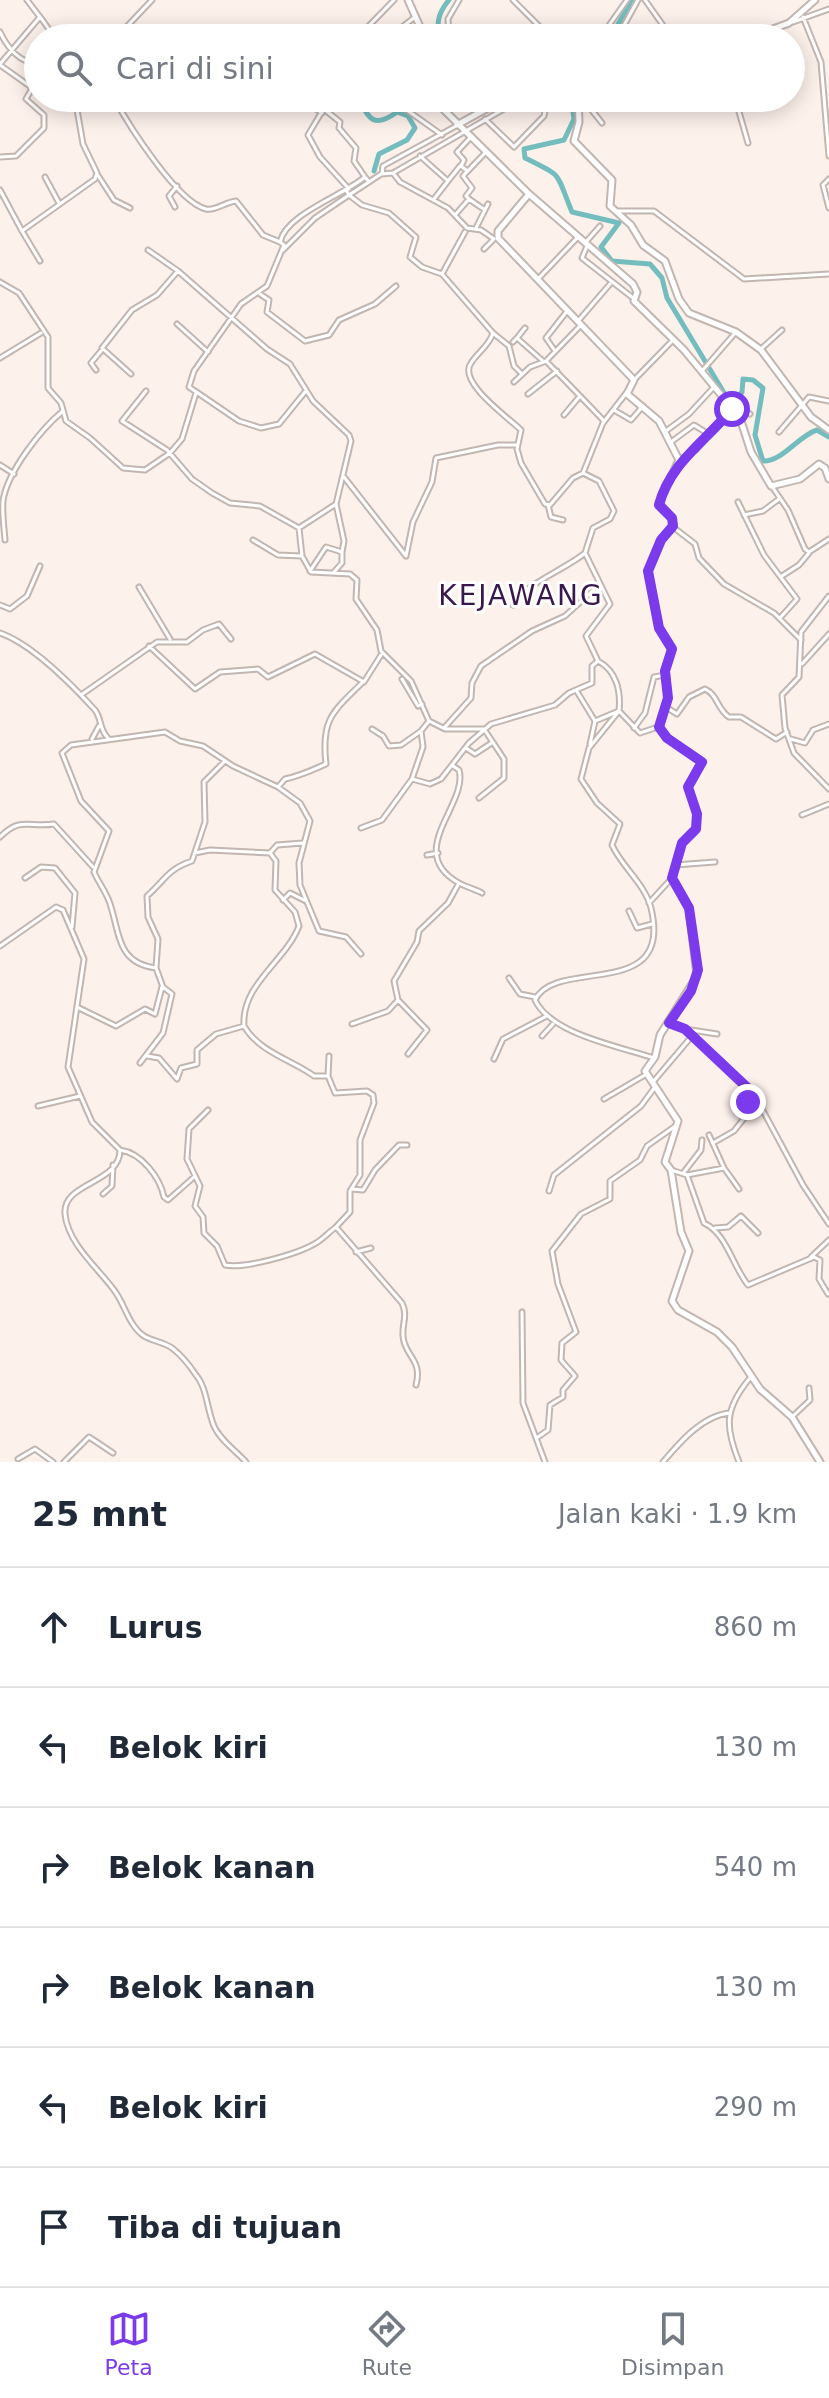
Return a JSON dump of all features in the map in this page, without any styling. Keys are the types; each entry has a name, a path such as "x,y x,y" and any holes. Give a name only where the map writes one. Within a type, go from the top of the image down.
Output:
{"street":[{"path":"27,0 45,24"},
{"path":"129,24 152,0"},
{"path":"371,24 394,0"},
{"path":"408,0 418,24"},
{"path":"448,24 459,0"},
{"path":"513,0 536,24"},
{"path":"610,24 627,0"},
{"path":"645,0 662,24"},
{"path":"789,23 815,0"},
{"path":"624,24 635,1"},
{"path":"789,23 829,9"},
{"path":"34,24 40,17"},
{"path":"406,24 415,17"},
{"path":"804,19 821,62 829,156"},
{"path":"0,32 12,50 24,60"},
{"path":"24,36 0,64 24,82"},
{"path":"0,157 16,156 45,126 43,112"},
{"path":"77,112 83,144 97,174 114,200 130,208"},
{"path":"122,112 146,152 177,186 204,209 238,203 263,235 281,239"},
{"path":"369,182 354,161 355,146 339,128 341,123 322,112 309,131 310,140 348,192 362,205 389,213 416,237 411,259 430,271 442,274 493,333 509,346 514,366 522,374"},
{"path":"409,112 442,135"},
{"path":"446,112 529,194 633,284 637,292 633,298"},
{"path":"281,239 312,214 381,174 393,173 481,112"},
{"path":"381,174 383,166 442,135 485,119 493,112"},
{"path":"485,119 514,147 544,116 542,112"},
{"path":"579,112 574,141 612,180 608,200 614,211 631,225 643,245 665,261 675,290 689,313 736,332 761,350 801,405 829,430"},
{"path":"579,117 583,112"},
{"path":"594,112 602,123"},
{"path":"739,112 748,143"},
{"path":"434,199 461,166 464,160 457,152 470,138"},
{"path":"485,210 466,196 472,187 462,177 486,152"},
{"path":"420,156 448,181"},
{"path":"461,166 467,171"},
{"path":"393,173 397,180 434,199 467,228 476,228 495,238 539,278 634,380"},
{"path":"22,231 97,174"},
{"path":"45,177 59,203"},
{"path":"305,391 279,424 261,428 244,424 196,393 189,383 241,304 260,294 283,250 312,214 348,192 365,177"},
{"path":"829,179 823,185 829,208"},
{"path":"175,207 169,196 177,186"},
{"path":"0,190 40,261"},
{"path":"484,249 529,194"},
{"path":"455,215 469,199"},
{"path":"476,228 488,204"},
{"path":"614,211 654,211 744,279 829,274"},
{"path":"600,226 586,244 582,258 610,284 633,298 705,368 714,387 741,422 751,452 788,510 801,545 809,552"},
{"path":"442,274 465,232"},
{"path":"539,278 578,237"},
{"path":"281,239 283,250"},
{"path":"148,250 178,271 232,319 290,364 305,391 351,438 336,504 344,541 342,563 334,572"},
{"path":"96,370 91,363 132,310 157,295 178,271"},
{"path":"0,282 19,293 48,340 48,388 70,425 128,471 145,470 170,453 182,439 196,393"},
{"path":"514,382 555,351 610,284"},
{"path":"260,294 269,300 267,312 305,341 329,335 339,320 375,304 396,286"},
{"path":"555,351 546,338 568,309"},
{"path":"177,324 208,352"},
{"path":"513,342 525,328"},
{"path":"761,350 782,330"},
{"path":"0,358 42,332"},
{"path":"705,368 736,332"},
{"path":"493,333 468,370 483,396 521,430 517,445 521,463 541,500 548,505 551,517 563,520"},
{"path":"517,338 557,371 604,421"},
{"path":"548,505 573,478 583,473 592,444 604,421 634,380 673,340"},
{"path":"101,351 131,374"},
{"path":"528,394 557,371"},
{"path":"666,431 686,417 714,387"},
{"path":"146,391 122,421 170,453 192,479 212,493 230,503 260,506 299,528"},
{"path":"627,392 666,431 679,460"},
{"path":"564,415 580,396"},
{"path":"779,432 811,396 829,401"},
{"path":"724,399 741,405 750,414"},
{"path":"614,410 631,420 643,406"},
{"path":"732,409 710,435 679,460 659,503 672,518 673,526 695,544 699,558 724,584 780,618 801,640"},
{"path":"5,540 4,498 14,474 25,453 63,411"},
{"path":"671,442 694,425 710,435"},
{"path":"343,476 406,556 413,522 432,482 436,458 498,445 517,445"},
{"path":"773,488 800,479 819,464 825,468 829,479"},
{"path":"0,465 14,474"},
{"path":"513,605 521,592 563,571 585,553 593,528 610,519 614,511 603,486 583,473"},
{"path":"744,515 763,511 779,499"},
{"path":"738,502 764,555 797,599 780,618"},
{"path":"299,528 336,504"},
{"path":"659,727 666,707 669,688 665,675 672,649 659,628 648,571 661,540 673,526"},
{"path":"299,528 302,556 310,571"},
{"path":"782,576 829,539"},
{"path":"253,540 278,555 302,556"},
{"path":"310,571 326,547 342,552"},
{"path":"585,553 610,604 586,638 598,661 607,668 617,684 622,718 643,733 659,727"},
{"path":"0,605 10,609 23,600 40,566"},
{"path":"310,571 350,574 357,580 356,599 374,624 382,654 411,681 429,721 445,729 484,729"},
{"path":"445,729 445,724 471,698 472,683 481,666 532,631 565,616 599,585"},
{"path":"139,587 170,639"},
{"path":"829,596 804,628 801,666 796,683 782,695 787,732 797,757 829,789"},
{"path":"81,695 149,646 170,639 187,642 203,630 219,624 231,639"},
{"path":"0,633 20,642 97,713 99,731 91,741"},
{"path":"801,666 829,634"},
{"path":"149,646 195,689 220,672 241,668 260,669 268,677 315,654 364,682"},
{"path":"278,787 285,779 301,778 312,768 326,764 322,746 327,726 340,705 364,682 382,654"},
{"path":"412,779 435,783 465,747 497,720 555,705 575,690 591,685 592,666 598,661"},
{"path":"634,728 647,708 652,680 656,675 665,675"},
{"path":"402,679 413,702 418,706 422,704"},
{"path":"666,707 679,713 689,697 705,689 713,692 720,709 729,717 741,717 776,739 787,732"},
{"path":"509,978 520,994 535,997 553,987 638,964 649,953 652,924 649,903 612,845 620,824 582,785 581,774 595,721 575,690"},
{"path":"595,721 619,711"},
{"path":"589,748 619,711"},
{"path":"372,729 383,736 389,746 401,745 429,721"},
{"path":"99,722 108,738"},
{"path":"791,739 805,743 813,730 829,724"},
{"path":"649,903 671,879 682,843 696,829 697,814 688,787 702,762 667,738 659,727"},
{"path":"479,798 507,773 504,759 484,729"},
{"path":"94,868 109,831 81,801 62,753 71,745 108,738 127,739 159,731 203,746 225,761 278,787 300,803 310,821 303,843 299,876 306,901 319,931 346,937 361,954"},
{"path":"361,828 382,820 412,779 423,747 421,731"},
{"path":"465,747 475,754 493,742"},
{"path":"140,1063 168,1020 172,994 163,987 156,968 158,939 148,917 147,896 161,885 173,867 192,861 205,822 204,782 225,761"},
{"path":"452,766 460,773 460,787 442,819 438,853 442,867 459,883 482,893"},
{"path":"802,815 829,804"},
{"path":"0,837 15,824 27,822 38,827 54,824 94,868 110,903 119,944 133,961 156,968"},
{"path":"270,853 277,845 303,843"},
{"path":"194,853 210,850 270,853"},
{"path":"270,853 276,861 275,890 295,912 298,930 258,982 243,1016 244,1026 277,1056 302,1065 314,1076 328,1076"},
{"path":"427,855 438,853"},
{"path":"675,865 715,862"},
{"path":"25,878 46,865 55,868 74,891 71,930"},
{"path":"604,1099 645,1075 656,1054 660,1035 691,991 698,970 689,908 671,879"},
{"path":"408,1054 427,1030 398,1000 394,989 396,973 413,949 419,931 448,903 459,883"},
{"path":"283,900 291,893 306,901"},
{"path":"0,946 56,907 63,910 84,959 79,1008 68,1063 92,1122 120,1150 130,1152 161,1180 164,1197 168,1200 194,1177"},
{"path":"629,911 637,928 652,924"},
{"path":"79,1008 116,1026 145,1009 155,1014 163,987"},
{"path":"535,997 545,1017 553,1024 656,1054"},
{"path":"352,1024 388,1011 398,1000"},
{"path":"494,1059 504,1038 545,1017"},
{"path":"669,1023 717,1034"},
{"path":"542,1036 553,1024"},
{"path":"146,1056 159,1058 177,1079 181,1068 197,1064 197,1050 211,1037 244,1026"},
{"path":"685,1029 754,1094 803,1185 829,1224"},
{"path":"549,1191 554,1175 641,1106 653,1085 692,1036"},
{"path":"208,1110 188,1132 187,1159 200,1186 195,1206 203,1217 204,1233 217,1246 225,1265 241,1265 317,1243 350,1212 352,1189 359,1178 358,1149 374,1099 367,1091 335,1094 328,1076 329,1056"},
{"path":"645,1075 678,1117 665,1162 670,1169 681,1232 689,1251 673,1305 723,1337 760,1389 792,1417 820,1462"},
{"path":"713,1143 739,1127 749,1112 748,1100 754,1094"},
{"path":"38,1106 80,1096"},
{"path":"538,1437 548,1430 550,1405 563,1397 563,1390 575,1376 561,1360 562,1343 576,1332 558,1284 552,1251 581,1214 610,1199 610,1181 640,1160 647,1146 677,1125"},
{"path":"709,1135 724,1168 739,1189"},
{"path":"686,1173 701,1150 702,1140"},
{"path":"352,1189 363,1190 375,1170 399,1145 407,1145"},
{"path":"120,1150 101,1180 85,1184 74,1194 65,1209 67,1221 87,1258 115,1291 135,1326 145,1336 173,1348 198,1377 214,1428 246,1462"},
{"path":"103,1194 112,1186 113,1165"},
{"path":"670,1169 686,1173 724,1168"},
{"path":"686,1173 704,1223 715,1228 728,1227 741,1216 758,1233"},
{"path":"336,1227 402,1303 406,1315 403,1336 418,1366 416,1385"},
{"path":"715,1228 748,1285 811,1257 829,1240"},
{"path":"356,1252 371,1248"},
{"path":"811,1257 820,1260 819,1279 828,1294"},
{"path":"522,1312 523,1403 545,1462"},
{"path":"739,1462 727,1432 730,1413 752,1377"},
{"path":"792,1417 810,1400 812,1394 809,1388"},
{"path":"663,1462 694,1430 717,1415 730,1413"},
{"path":"64,1462 89,1437 113,1453"},
{"path":"18,1459 35,1449 53,1462"}],"waterway":[{"path":"438,24 449,0"},
{"path":"618,24 632,0"},
{"path":"366,112 378,121 397,112"},
{"path":"374,171 379,154 407,140 415,128 408,116 397,112"},
{"path":"573,112 574,119 564,140 524,149 525,158 557,177 572,212 619,223 601,247 612,261 650,264 662,278 667,298 726,396 735,400 742,392 743,379 753,380 763,388 755,435 763,461 777,457 817,430 829,437"}],"district":[{"name":"KEJAWANG","path":"521,595"}],"route":[{"path":"732,409 696,450 679,460 668,478 659,505 672,518 673,526 661,540 648,571 659,628 672,649 665,671 668,698 659,727 667,738 702,762 688,787 697,814 696,829 682,843 672,878 689,908 698,970 691,991 669,1023 685,1029 754,1094 748,1102"}]}
